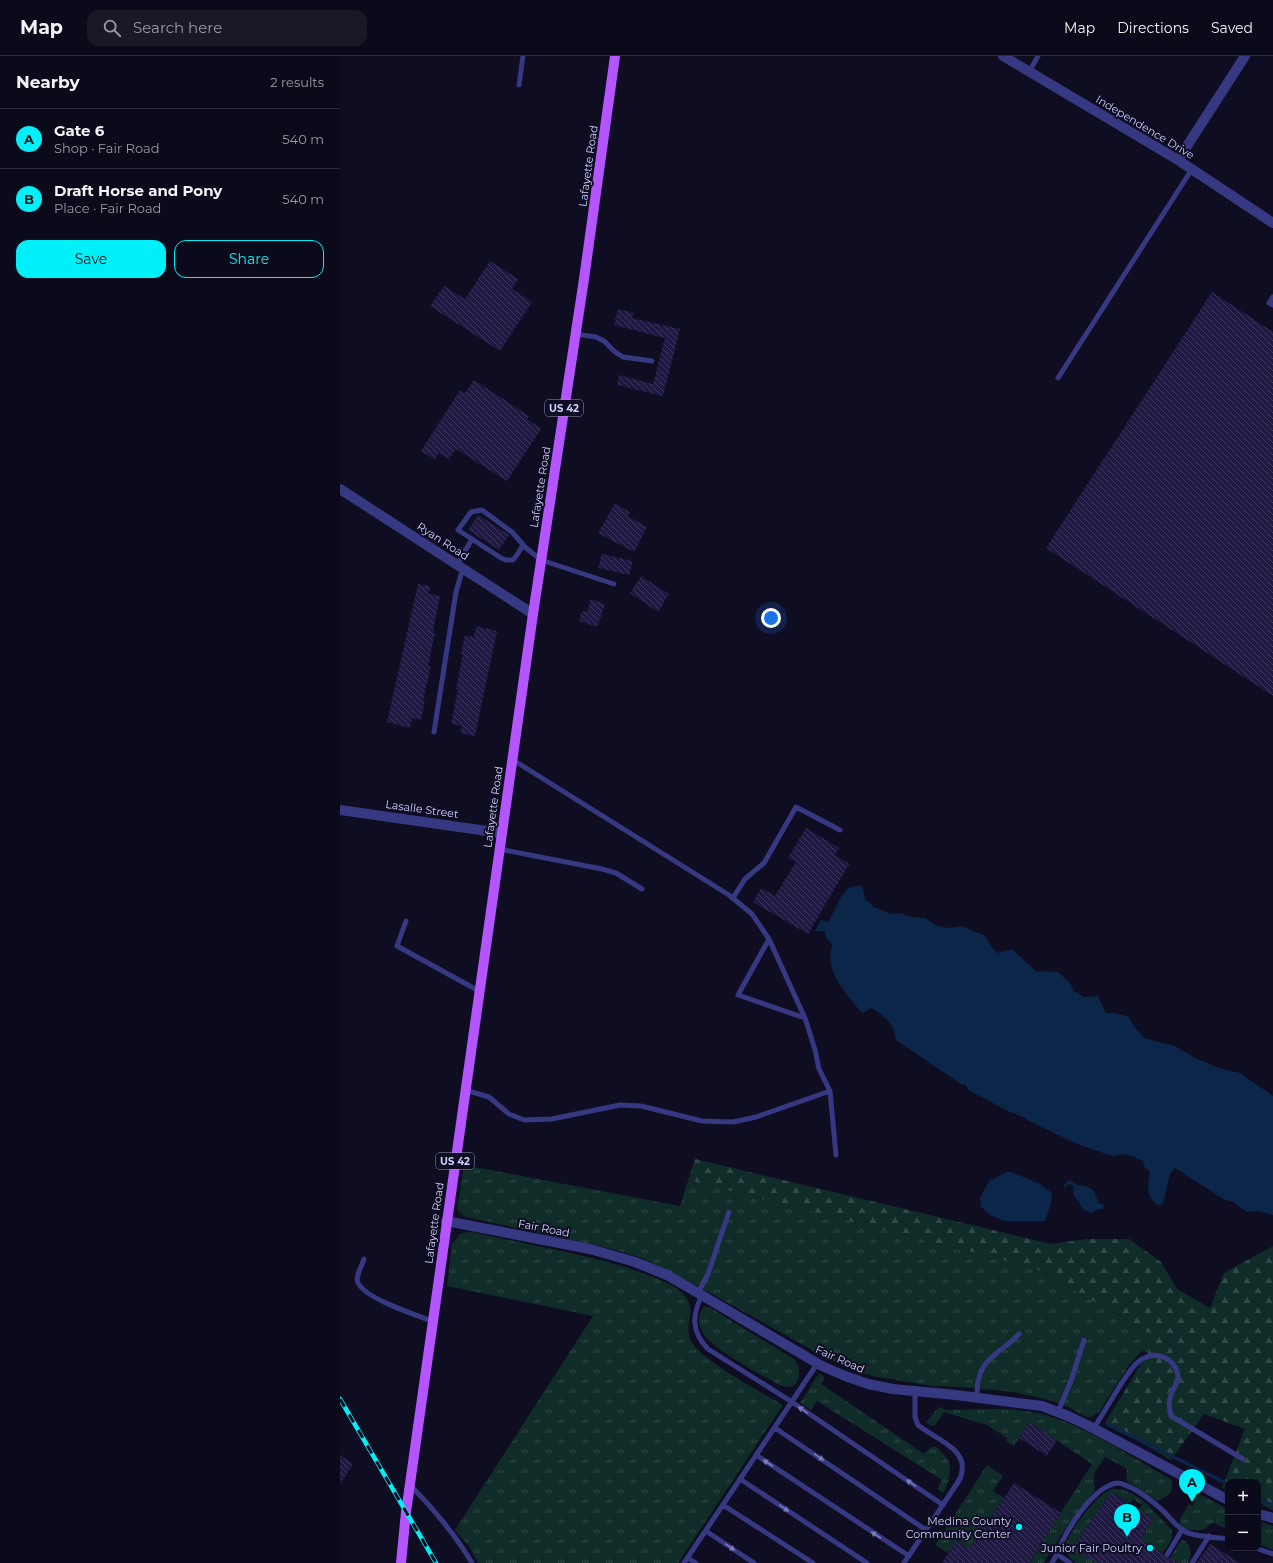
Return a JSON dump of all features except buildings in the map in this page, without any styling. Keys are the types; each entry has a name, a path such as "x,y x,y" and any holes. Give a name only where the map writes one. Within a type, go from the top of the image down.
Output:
{"main road":[{"name":"Lafayette Road","path":"401,1563 409,1484 501,833 576,334 615,56"}],"street":[{"name":"Independence Drive","path":"1003,56 1178,160 1273,223"},
{"path":"1178,160 1245,56"},
{"name":"Ryan Road","path":"340,489 533,614"},
{"name":"Lasalle Street","path":"340,810 501,833"},
{"name":"Fair Road","path":"446,1221 590,1250 636,1262 667,1275 817,1364 868,1384 893,1389 977,1397 1042,1406 1094,1428 1225,1498"},
{"path":"1261,1515 1273,1518"}],"lane":[{"path":"519,85 523,56"},
{"path":"1029,72 1038,56"},
{"path":"1058,378 1192,169"},
{"path":"1273,297 1270,303 1273,305"},
{"path":"576,334 596,337 604,341 615,352 623,357 652,360"},
{"path":"523,545 513,560 506,560 458,530 471,512 482,510 512,532 523,545 541,560 614,584"},
{"path":"434,732 460,567 472,539"},
{"path":"512,760 733,898 752,914 769,939 805,1018 819,1069 830,1091 836,1154"},
{"path":"733,898 745,879 764,863 796,807 840,830"},
{"path":"499,849 602,869 616,873 642,889"},
{"path":"406,921 397,946 479,991"},
{"path":"769,939 738,995 805,1018"},
{"path":"465,1090 489,1096 509,1114 524,1120 552,1119 620,1105 641,1106 702,1121 733,1122 756,1117 830,1091"},
{"path":"729,1212 697,1306 695,1325 696,1332 703,1344 713,1353 792,1402 943,1505"},
{"path":"364,1259 357,1278 358,1284 364,1290 382,1300 432,1321"},
{"path":"977,1397 979,1377 986,1362 1019,1334"},
{"path":"1058,1412 1073,1374 1084,1340"},
{"path":"1094,1428 1137,1362 1147,1357 1159,1356 1166,1358 1177,1370 1177,1383 1170,1397 1169,1407 1171,1416 1243,1459"},
{"path":"684,1563 817,1364"},
{"path":"904,1563 958,1482 962,1471 962,1462 958,1454 949,1445 918,1425 915,1417 915,1391"},
{"path":"775,1428 926,1530"},
{"path":"756,1456 909,1556"},
{"path":"740,1479 867,1563"},
{"path":"1052,1563 1071,1527 1090,1500 1105,1487 1118,1483 1133,1488 1148,1499 1161,1509 1182,1530 1193,1534 1225,1539"},
{"path":"409,1484 420,1495 464,1550 472,1563"},
{"path":"723,1505 813,1563"},
{"path":"1166,1555 1182,1530"},
{"path":"706,1531 754,1563"},
{"path":"1192,1563 1209,1536"},
{"path":"1261,1550 1273,1554"},
{"path":"1057,1554 1070,1563"},
{"path":"688,1558 696,1563"}],"green space":[{"path":"695,1159 692,1181 1035,1268 1157,1337 1148,1352 1142,1351 1129,1365 1099,1412 1091,1417 1086,1417 1069,1407 1049,1400 1014,1392 933,1386 872,1376 855,1371 821,1355 712,1294 642,1258 616,1250 465,1217 457,1210 464,1165 680,1206"},
{"path":"695,1159 1051,1244 1087,1239 1129,1239 1161,1262 1177,1289 1210,1308 1224,1273 1273,1246 1273,1510 1261,1504 1261,1479 1226,1479 1245,1429 1204,1414 1171,1460 1106,1422 1157,1337 1035,1268 692,1181"},
{"path":"471,1232 604,1261 628,1268 673,1286 686,1297 689,1303 689,1334 691,1341 697,1349 733,1376 783,1405 678,1563 478,1563 468,1545 455,1530 593,1316 447,1286 452,1244 461,1233"},
{"path":"704,1307 709,1307 794,1359 799,1367 799,1377 796,1384 791,1387 781,1386 738,1362 716,1346 702,1332 700,1326 700,1315"},
{"path":"819,1373 825,1377 821,1384 924,1454 931,1447 936,1447 947,1458 950,1466 949,1478 943,1493 937,1489 942,1480 817,1401 811,1410 800,1403"},
{"path":"939,1407 946,1410 1022,1410 1050,1416 1104,1440 1172,1480 1171,1491 1167,1496 1157,1501 1127,1481 1127,1469 1105,1457 1094,1473 1095,1490 1068,1525 1043,1563 1029,1563 1092,1464 1029,1422 1014,1446 1006,1441 1007,1438 987,1425 944,1412 935,1425 931,1426 926,1422"},
{"path":"987,1465 1003,1476 993,1491 1004,1498 970,1549 957,1541 948,1553 935,1545"},
{"path":"1225,1480 1225,1489 1222,1488"},
{"path":"1112,1489 1130,1492 1153,1509 1172,1530 1172,1539 1163,1553 1147,1543 1134,1563 1125,1563 1153,1519 1139,1510 1142,1505 1133,1499 1131,1503 1111,1492 1073,1548 1120,1527 1096,1563 1076,1563 1072,1560 1066,1550 1067,1541 1077,1524 1091,1506 1106,1492"},
{"path":"1195,1492 1225,1507 1225,1528 1215,1523 1203,1530 1185,1530 1180,1525 1180,1519 1189,1504 1193,1506 1195,1501 1191,1499"},
{"path":"1261,1522 1273,1526 1273,1550 1261,1545"},
{"path":"1183,1540 1190,1547 1190,1556 1188,1563 1178,1563 1170,1558 1180,1542"}],"water":[{"path":"862,885 865,899 874,907 891,914 901,913 912,917 925,918 937,926 949,928 962,926 985,936 997,953 1012,949 1036,971 1058,972 1070,983 1074,991 1084,997 1098,996 1106,1013 1115,1013 1129,1017 1133,1026 1144,1038 1175,1046 1195,1058 1219,1068 1240,1073 1273,1096 1273,1215 1258,1211 1247,1212 1231,1201 1225,1200 1175,1168 1170,1174 1163,1204 1157,1205 1149,1194 1148,1186 1150,1172 1144,1166 1143,1161 1126,1154 1113,1156 1075,1143 968,1090 966,1085 961,1084 896,1040 891,1025 877,1011 872,1008 862,1013 843,990 835,976 831,961 832,944 826,938 825,931 815,931 821,920 827,922 829,921 842,895 848,888"},
{"path":"1007,1172 1011,1172 1040,1184 1052,1193 1051,1204 1045,1221 1004,1221 990,1215 981,1207 980,1198 989,1181"},
{"path":"1069,1180 1077,1185 1085,1186 1093,1190 1099,1203 1104,1205 1103,1209 1099,1209 1091,1213 1084,1210 1073,1194 1074,1189 1072,1185 1069,1184 1063,1189 1064,1185"}],"waterway":[{"path":"1107,1424 1225,1483"},
{"path":"1261,1500 1273,1505"}],"railway":[{"path":"340,1399 436,1563"}],"place":[{"name":"Gate 6","path":"1192,1502"},
{"name":"Medina County Community Center","path":"1019,1527"},
{"name":"Draft Horse and Pony","path":"1127,1537"},
{"name":"Junior Fair Poultry","path":"1150,1548"}]}
